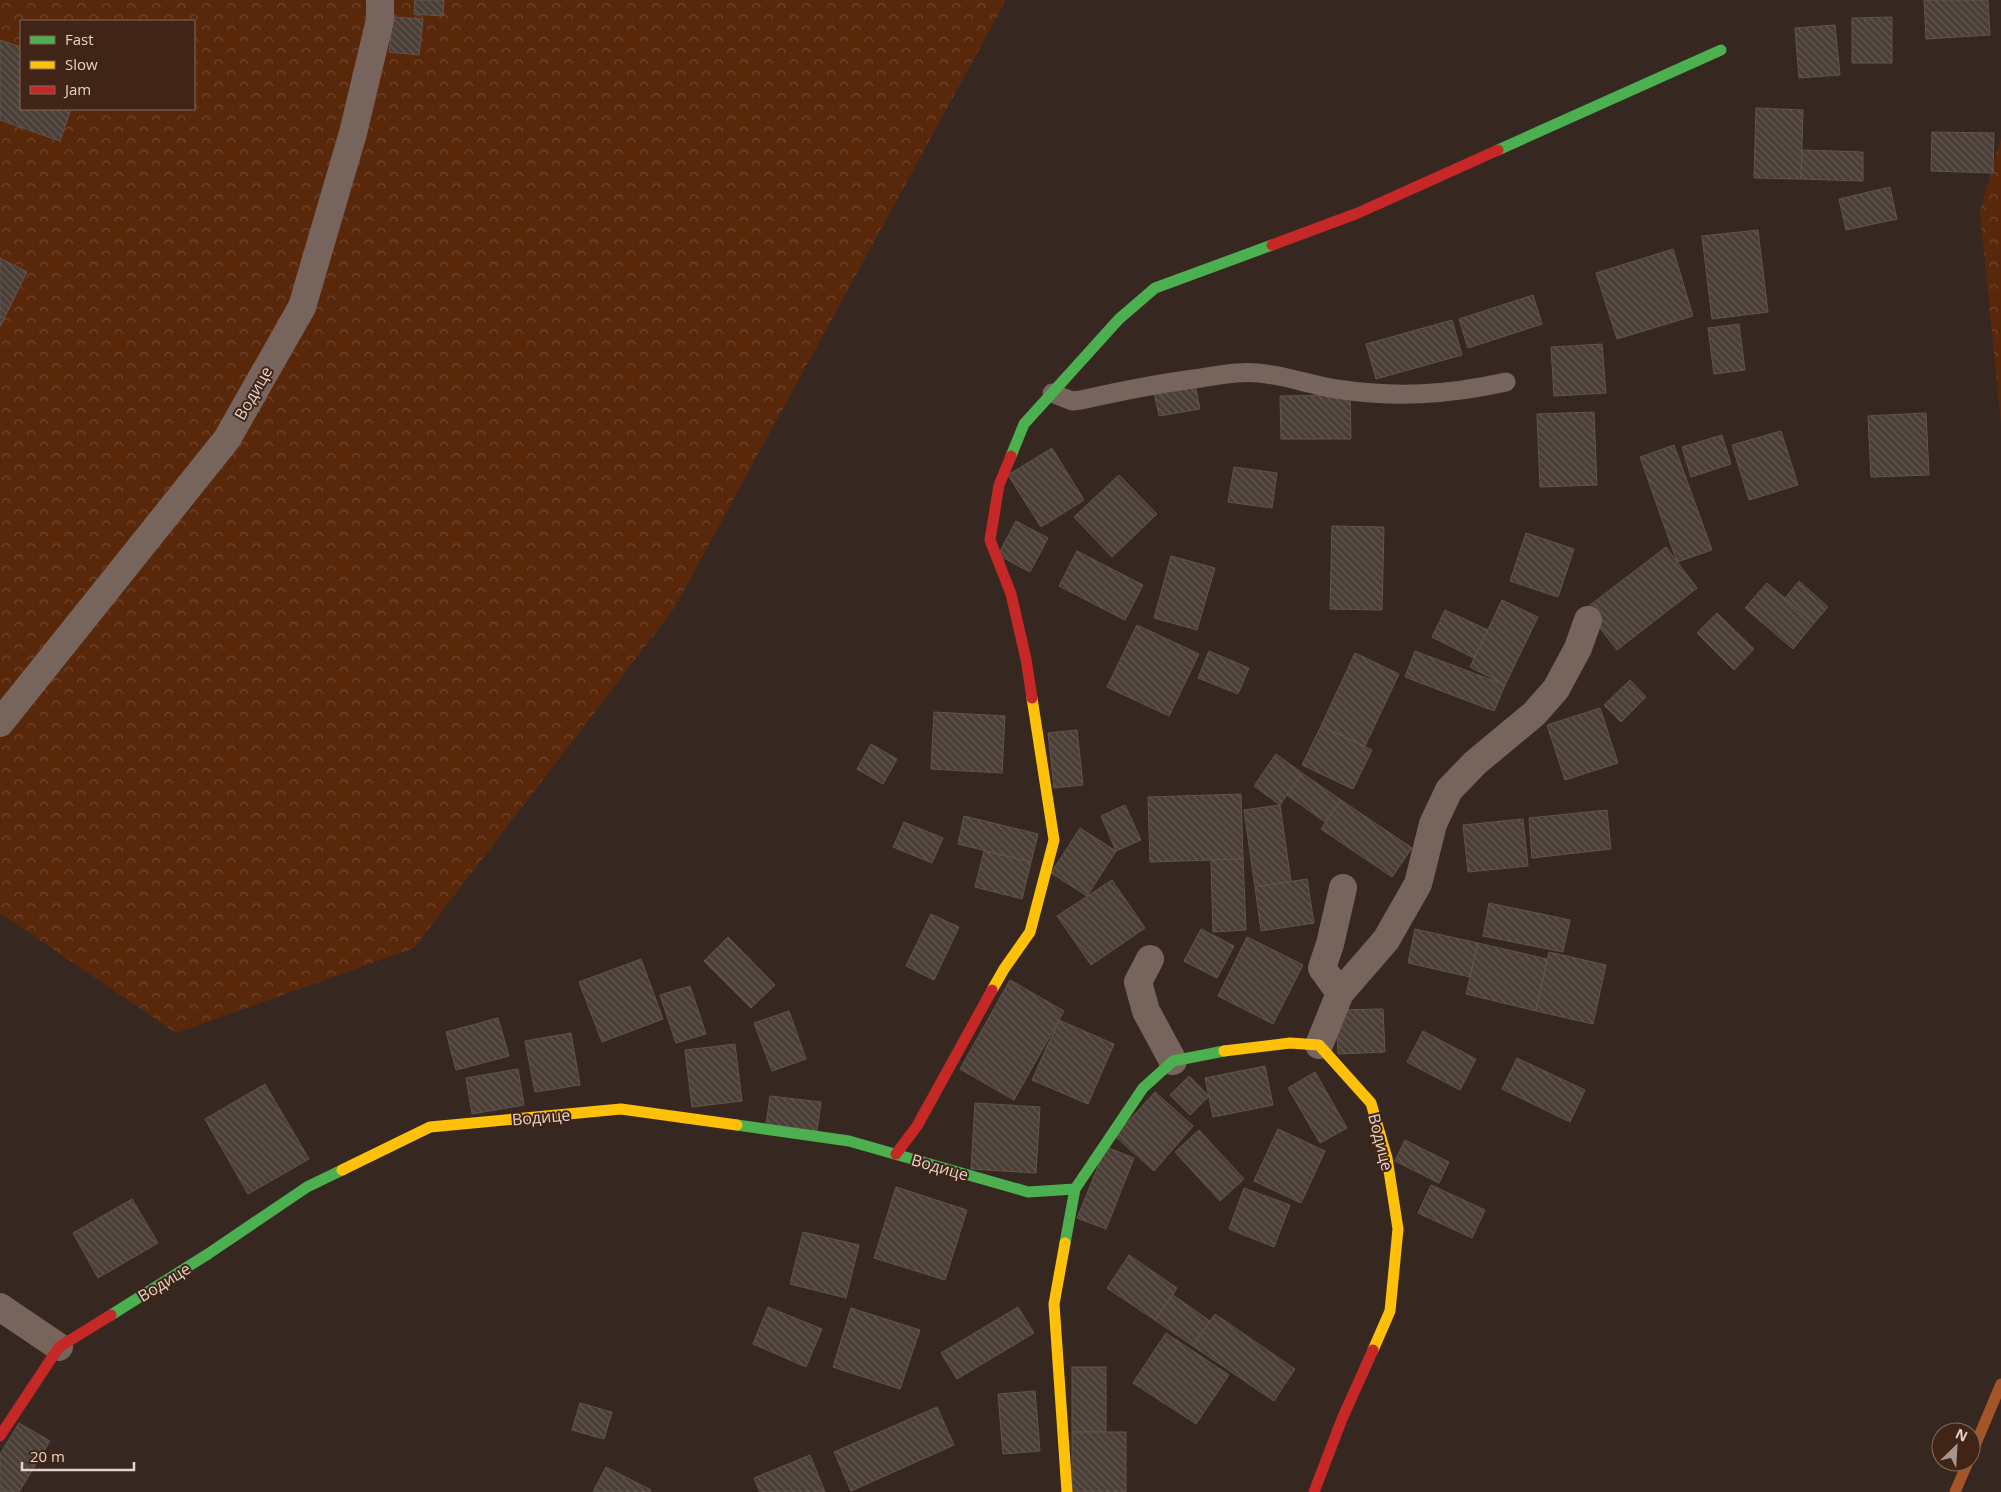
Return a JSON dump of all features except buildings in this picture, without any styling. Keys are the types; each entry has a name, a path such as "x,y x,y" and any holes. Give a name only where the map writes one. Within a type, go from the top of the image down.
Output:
{"street":[{"name":"Водице","path":"0,723 227,439 302,307 353,133 380,20 380,0"},
{"path":"896,1154 917,1126 1004,969 1030,932 1054,840 1026,659 1011,594 990,540 999,485 1024,424 1119,319 1155,288 1358,213 1721,50"},
{"path":"1067,1492 1054,1304 1075,1189 1143,1088 1173,1061 1212,1052 1290,1042 1319,1045 1340,993 1386,940 1418,884 1433,824 1449,790 1475,763 1534,714 1556,689 1578,648 1588,620"},
{"path":"1340,993 1322,968 1330,944 1343,888"},
{"path":"1150,959 1138,982 1146,1011 1173,1061"},
{"name":"Водице","path":"1314,1492 1342,1419 1390,1311 1398,1229 1387,1158 1371,1103 1319,1045"},
{"name":"Водице","path":"0,1436 59,1347 208,1254 308,1187 430,1127 621,1109 850,1141 1028,1192 1075,1189"},
{"path":"0,1307 59,1347"}],"lane":[{"path":"1052,393 1072,400 1082,400 1151,384 1240,373 1277,376 1368,394 1438,394 1472,390 1506,382"}],"green space":[{"path":"0,0 1006,0 673,610 414,948 176,1033 0,913"},
{"path":"2001,138 2001,424 1980,211"}],"waterway":[{"path":"1981,1431 2001,1384"},
{"path":"1955,1492 1964,1472"}],"traffic: fast":[{"path":"1498,150 1721,50"},
{"path":"1011,456 1024,424 1119,319 1155,288 1272,245"},
{"path":"1065,1243 1075,1189 1143,1088 1173,1061 1224,1051"},
{"path":"737,1125 849,1141 1028,1192 1075,1189"},
{"path":"111,1315 208,1254 307,1187 342,1170"}],"traffic: slow":[{"path":"992,990 1030,932 1054,840 1032,698"},
{"path":"1224,1051 1290,1043 1319,1045 1371,1103 1387,1158 1398,1229 1390,1311 1373,1350"},
{"path":"342,1170 430,1127 621,1109 737,1125"},
{"path":"1065,1243 1054,1304 1067,1492"}],"traffic: jam":[{"path":"1272,245 1358,213 1498,150"},
{"path":"1011,456 999,485 990,540 1011,594 1026,659 1032,698"},
{"path":"896,1154 917,1126 992,990"},
{"path":"0,1436 59,1347 111,1315"},
{"path":"1314,1492 1342,1419 1373,1350"}]}
